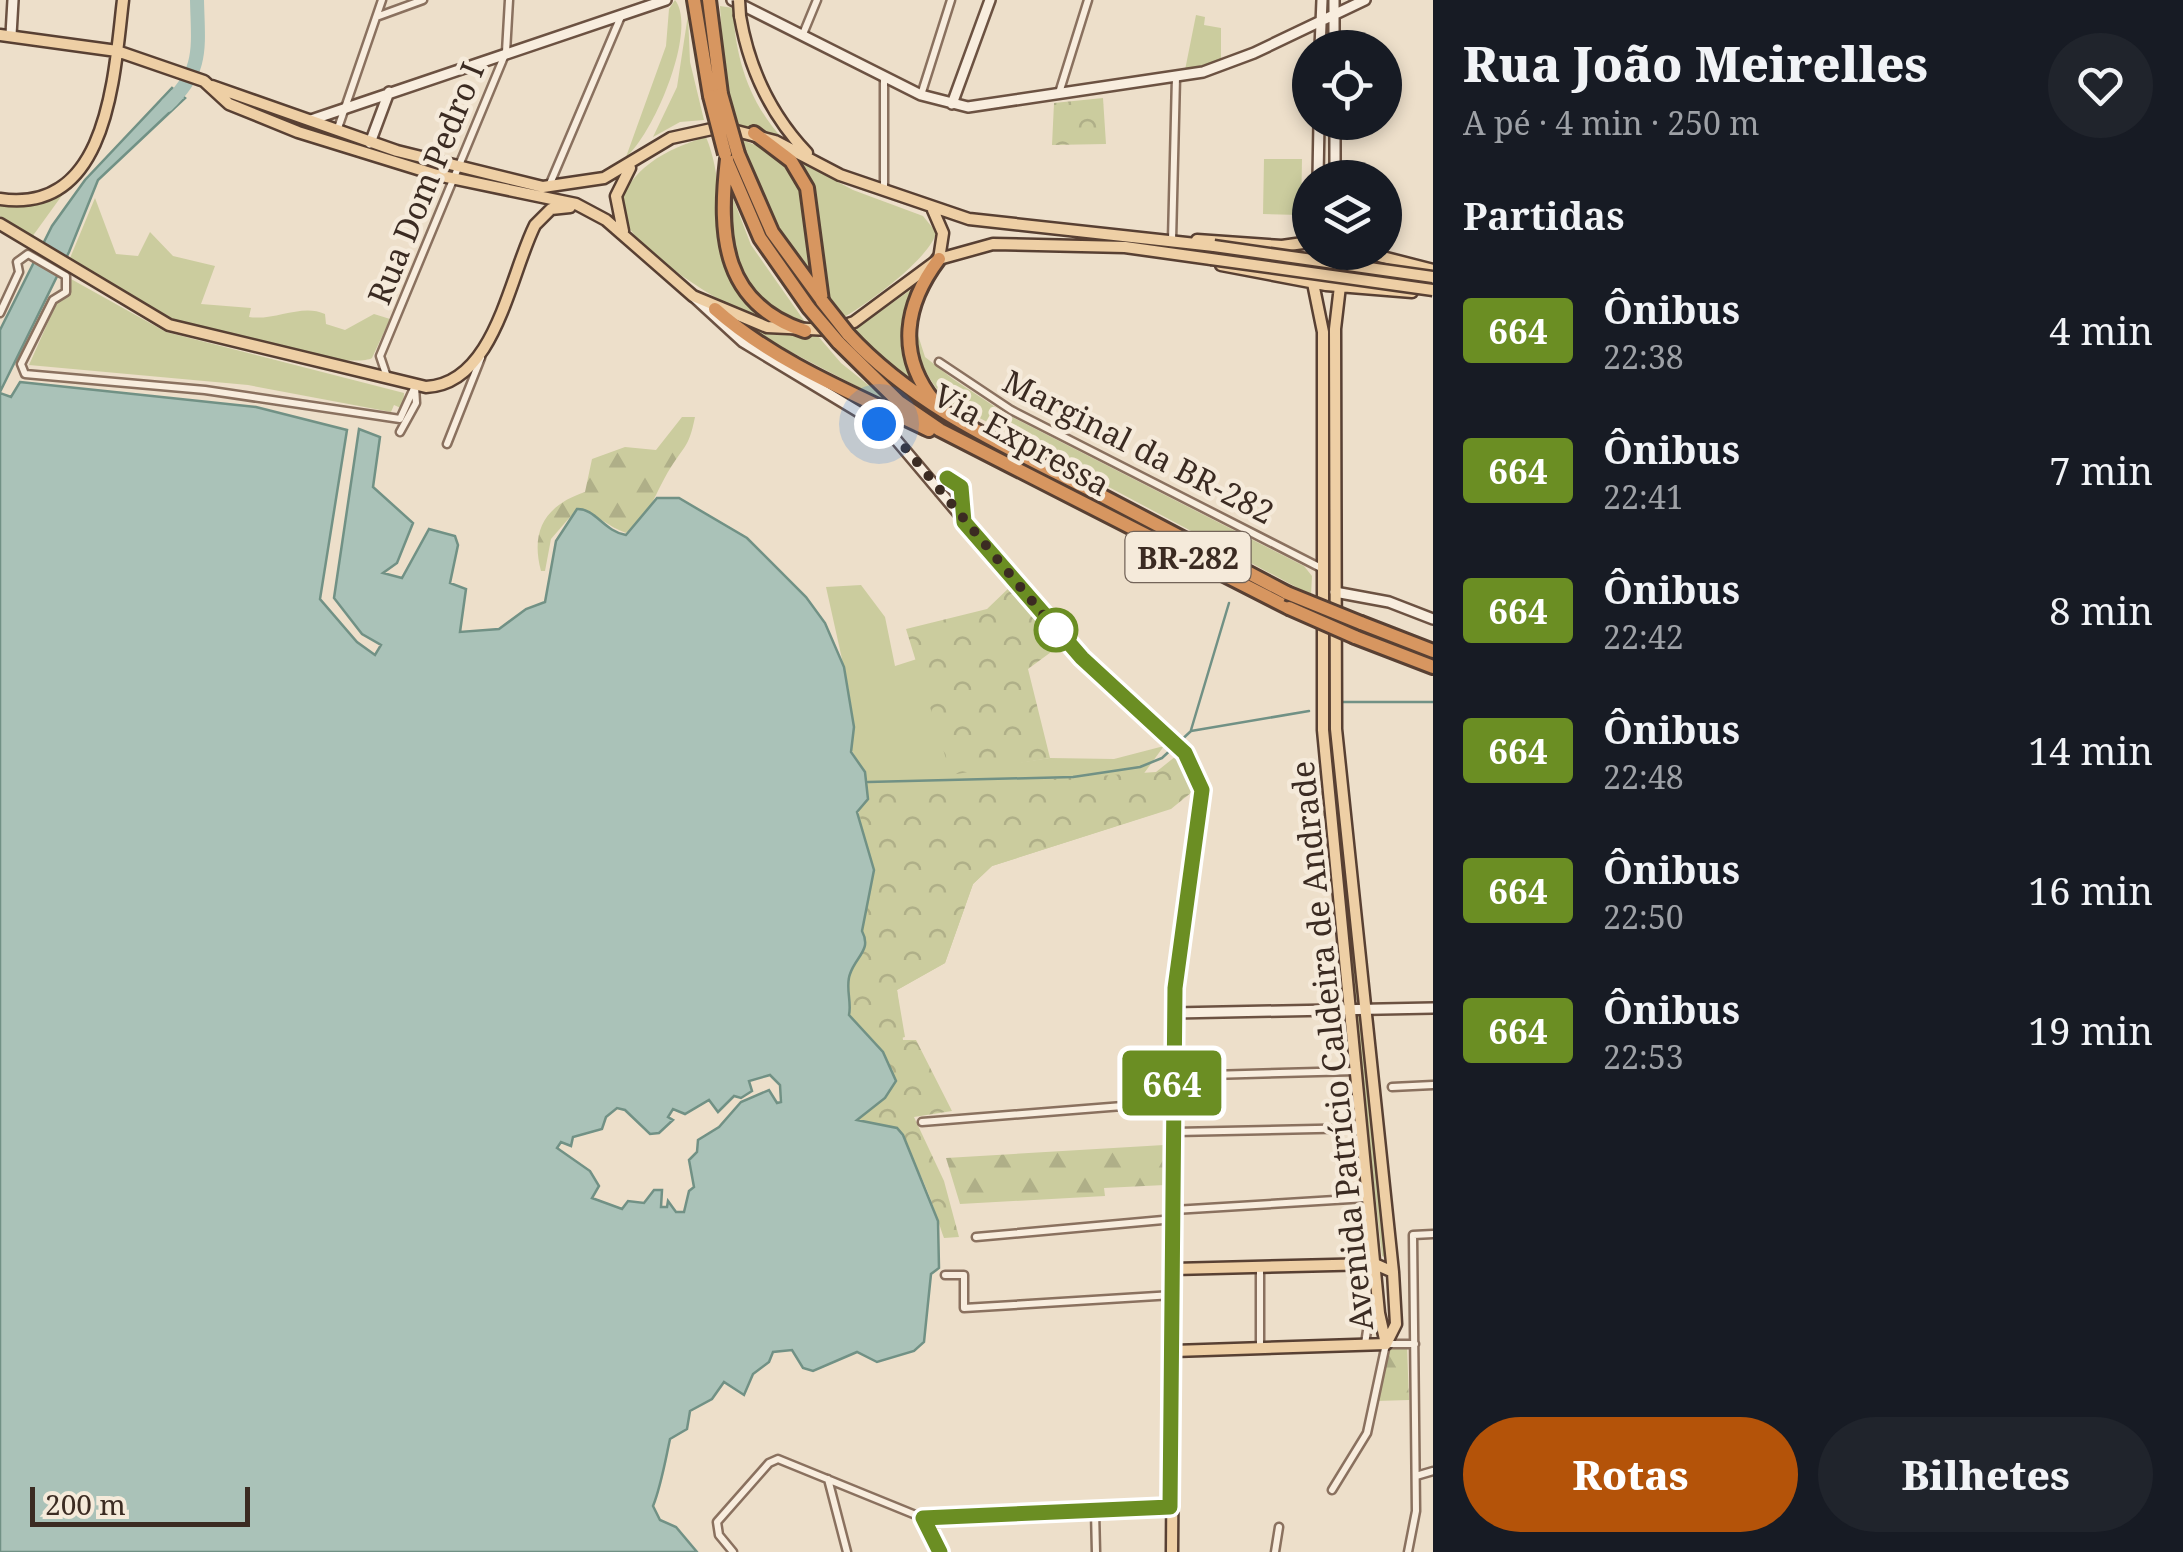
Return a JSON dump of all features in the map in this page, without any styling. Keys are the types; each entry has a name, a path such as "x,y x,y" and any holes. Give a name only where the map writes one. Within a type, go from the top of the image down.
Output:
{"highway":[{"name":"Via Expressa","path":"712,5 715,95"},
{"name":"Via Expressa","path":"694,6 730,156 760,238 809,308 843,338 900,384 942,410 1287,593 1433,651"},
{"path":"754,133 791,161 808,188 822,301"},
{"name":"Via Expressa","path":"730,156 772,232 822,301 843,338 898,402 991,456 1289,608 1433,667"},
{"path":"730,156 724,218 734,276 761,312 806,331"},
{"path":"940,259 912,308 907,345 920,381 942,410"},
{"path":"715,308 738,329 780,353 924,428 991,456"}],"main road":[{"path":"14,0 6,35 117,51 337,132 368,148"},
{"path":"0,198 44,196 66,185 83,166 101,128 123,0"},
{"path":"308,121 666,0"},
{"path":"815,161 770,105 746,50 736,0 754,3 803,34 921,95 968,107 1176,77 1235,61 1292,35"},
{"path":"952,104 990,0"},
{"path":"1321,30 1322,0"},
{"path":"1334,0 1347,8"},
{"path":"1334,0 1334,30"},
{"path":"1302,30 1365,0"},
{"path":"208,84 230,104 457,175 586,209 626,236 744,342 886,429 1082,658 1183,750 1202,790 1174,1013 1172,1552"},
{"path":"368,148 390,92"},
{"path":"364,102 380,115"},
{"path":"457,175 548,188 604,178 686,131 721,127 754,133 933,210 997,225 1175,245 1433,292"},
{"path":"626,236 617,218 616,196 623,176 637,160"},
{"path":"0,224 31,250 169,325 389,380 437,387 469,379 540,217 562,206 586,209"},
{"path":"933,210 943,234 940,259"},
{"path":"693,296 767,327 806,331 854,322 940,259 993,244 1175,245 1218,238 1292,245"},
{"path":"1175,245 1313,283 1433,292"},
{"path":"1213,253 1433,273"},
{"path":"1402,264 1433,273"},
{"name":"Avenida Patrício Caldeira de Andrade","path":"1313,270 1323,332 1323,730 1364,1128 1371,1264 1386,1344"},
{"name":"Avenida Patrício Caldeira de Andrade","path":"1343,270 1335,329 1336,729 1393,1272 1396,1324 1386,1344"},
{"path":"940,492 942,481 957,481 963,493 964,522"},
{"path":"1321,568 1335,574"},
{"path":"1335,592 1389,602 1433,619"},
{"path":"1340,918 1345,934 1357,942"},
{"path":"1174,1013 1433,1008"},
{"path":"1174,1269 1371,1264 1393,1272"},
{"path":"1174,1351 1386,1344"}],"street":[{"path":"337,132 382,0"},
{"path":"377,16 422,0"},
{"name":"Rua Dom Pedro I","path":"389,380 380,356 506,52 508,0"},
{"path":"803,34 817,0"},
{"path":"921,95 951,0"},
{"path":"1059,94 1088,0"},
{"path":"548,188 622,13"},
{"path":"884,77 884,192"},
{"path":"1175,245 1176,77"},
{"path":"0,312 20,272 18,262 31,250"},
{"path":"68,271 66,292 53,300 22,364 25,374 205,390 400,419 415,386"},
{"name":"Marginal da BR-282","path":"939,362 1011,410 1321,568"},
{"path":"447,444 469,379"},
{"path":"400,432 416,403 415,386"},
{"path":"1172,1076 1357,1071"},
{"path":"1392,1087 1433,1086"},
{"path":"922,1122 1173,1102"},
{"path":"1174,1132 1364,1128"},
{"path":"976,1237 1370,1198"},
{"path":"1408,1552 1416,1511 1413,1235 1433,1234"},
{"path":"1364,1344 1371,1264"},
{"path":"1260,1266 1260,1347"},
{"path":"944,1275 964,1275 964,1308 1174,1295"},
{"path":"1332,1490 1366,1432 1386,1344 1415,1344"},
{"path":"733,1552 719,1535 717,1522 773,1461 792,1462 923,1518 1170,1507"},
{"path":"1416,1476 1433,1471"},
{"path":"828,1477 846,1552"},
{"path":"1095,1511 1096,1552"},
{"path":"923,1518 940,1552"},
{"path":"1275,1552 1279,1526"}],"green space":[{"path":"675,0 681,14 681,34 670,81 649,127 626,157 666,46 669,9"},
{"path":"720,6 733,8 746,78 761,109 782,138 735,123 725,88"},
{"path":"688,15 690,62 704,120 680,122 653,137 677,87"},
{"path":"1196,15 1205,17 1204,25 1221,28 1221,60 1185,70"},
{"path":"1103,98 1106,144 1052,145 1054,103"},
{"path":"706,137 714,161 727,260 747,304 766,322 683,277 629,229 618,212 630,184 650,163"},
{"path":"742,140 767,151 796,178 807,212 813,281 774,223"},
{"path":"1264,159 1302,159 1292,160 1292,215 1263,214"},
{"path":"802,163 853,190 923,216 936,232 911,267 842,318 825,282 813,202"},
{"path":"731,193 751,245 805,322 782,319 764,309 752,294 737,256"},
{"path":"63,194 32,237 0,216 0,204 34,205"},
{"path":"95,198 116,254 138,256 150,232 173,256 215,266 201,304 251,308 249,317 316,311 325,314 326,324 345,330 374,314 390,319 372,358 335,359 241,340 170,319 131,298 70,258"},
{"path":"71,279 166,332 404,393 403,409 394,405 391,412 248,385 29,365 57,302 70,294"},
{"path":"916,286 906,314 904,340 909,366 921,393 854,330"},
{"path":"918,310 917,332 925,357 953,379 1006,414 1304,566 1312,576 1311,595 944,399 920,358 916,336"},
{"path":"743,327 772,334 817,335 841,363 893,405"},
{"path":"682,417 695,417 689,440 642,518 626,533 577,509 551,539 545,571 541,571 538,543 544,521 560,504 585,492 592,459 625,447 656,450"},
{"path":"861,585 885,617 895,666 917,659 954,772 1050,758 1114,759 1164,746 1134,787 1157,813 992,866 973,884 945,963 897,990 905,1037 878,1044 849,1018 849,975 866,938 862,934 874,870 858,821 860,806 868,799 865,773 851,749 854,727 848,686 826,587"},
{"path":"1012,585 1062,644 1028,669 1050,758 951,775 906,629 987,609"},
{"path":"1328,647 1360,1000 1353,1000 1327,730"},
{"path":"1176,756 1192,792 1171,809 992,866 973,884 945,963 897,990 903,1040 916,1040 952,1111 914,1117 944,1181 959,1237 944,1238 924,1183 905,1150 877,1127 858,1120 889,1093 878,1045 849,1015 849,979 864,948 862,931 874,870 858,809 874,791 1156,772"},
{"path":"1355,1014 1362,1014 1389,1259 1382,1256"},
{"path":"1164,1145 1165,1185 1104,1188 1105,1196 960,1204 946,1158"},
{"path":"1407,1347 1409,1400 1376,1401 1390,1348"}],"shaded area":[{"path":"172,88 185,98 98,180 69,252 0,392 0,330 52,226 85,180"},
{"path":"20,382 256,407 347,430 320,599 357,642 375,655 381,645 362,634 334,598 359,429 380,437 373,487 413,523 397,563 383,573 402,578 429,529 455,536 458,545 450,583 466,589 460,632 499,629 526,609 545,602 556,541 577,509 626,535 657,498 679,498 747,538 806,597 825,623 844,667 854,727 851,752 865,772 868,799 857,812 874,870 862,931 864,948 849,979 849,1015 883,1052 896,1081 885,1098 857,1120 897,1128 903,1135 938,1221 939,1268 931,1274 924,1342 914,1351 877,1362 857,1352 813,1371 803,1368 792,1350 773,1352 769,1362 753,1374 744,1395 724,1382 712,1399 690,1411 687,1429 670,1439 653,1506 660,1520 676,1527 697,1552 0,1552 0,393 11,397","holes":["770,1075 780,1085 781,1102 777,1103 769,1090 741,1102 719,1127 698,1140 697,1152 689,1160 694,1187 689,1191 684,1212 676,1212 668,1201 667,1207 661,1207 662,1190 654,1190 644,1203 628,1201 622,1209 592,1198 599,1186 590,1171 557,1148 561,1142 571,1146 573,1137 602,1129 606,1117 617,1108 625,1110 650,1134 659,1133 673,1120 668,1117 673,1109 685,1114 709,1100 718,1112 734,1096 741,1098 752,1091 749,1081"]}],"waterway":[{"path":"167,105 193,69 198,45 197,0"},
{"path":"1191,730 1229,603"},
{"path":"1343,702 1433,702"},
{"path":"868,782 1073,777 1140,767 1162,758 1191,731 1309,711"}],"bus line":[{"name":"664","path":"940,1552 923,1518 1170,1507 1174,1417 1175,988 1194,872 1202,790 1185,753 1082,658 964,522 960,512 961,487 947,478"}],"route":[{"path":"879,424 902,444 1056,630"}]}
